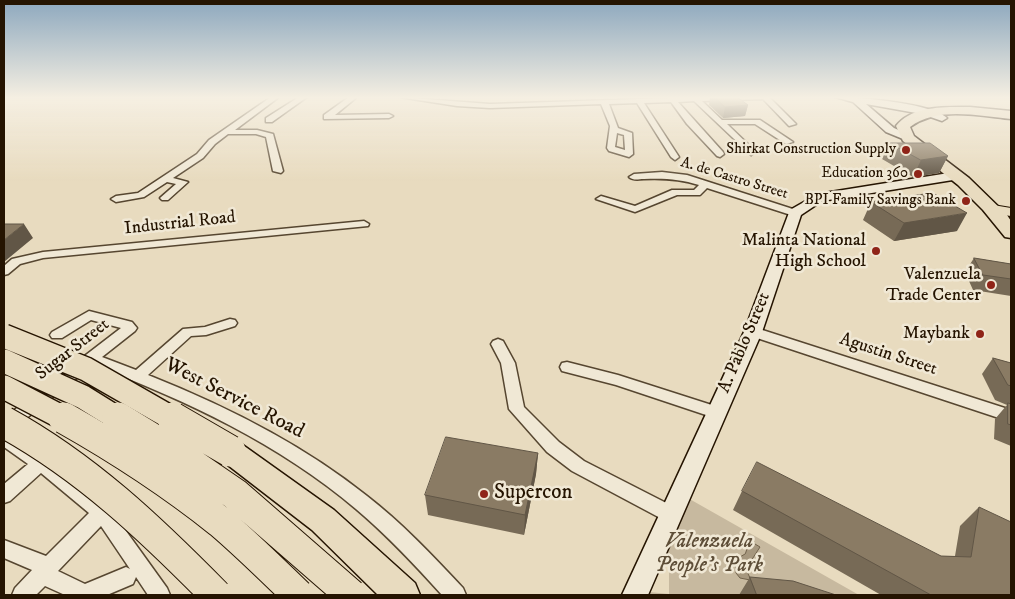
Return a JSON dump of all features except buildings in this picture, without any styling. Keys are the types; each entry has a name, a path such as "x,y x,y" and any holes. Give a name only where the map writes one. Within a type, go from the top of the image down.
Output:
{"highway":[{"path":"904,125 908,138 935,155 1006,211 1011,233"},
{"path":"922,125 916,131 919,138 955,176 1006,211"},
{"path":"4,336 86,369 230,451 323,520 403,595"},
{"path":"4,360 83,397 178,455 235,494 352,595"},
{"path":"4,387 59,413 153,474 209,514 298,595"},
{"path":"4,422 59,454 120,502 168,546 216,595"}],"street":[{"path":"116,199 140,195 200,156 212,142 235,125"},
{"path":"612,125 614,130 611,148 628,154 630,152 628,133 614,130"},
{"path":"654,125 675,157"},
{"path":"693,125 720,154"},
{"path":"723,125 751,152"},
{"path":"762,125 789,142"},
{"path":"884,125 890,130 908,138"},
{"path":"227,132 257,132 270,136 278,171"},
{"path":"669,194 673,175"},
{"name":"A. de Castro Street","path":"634,177 673,175 795,213"},
{"path":"795,213 818,198 955,176"},
{"path":"164,180 182,182 165,198"},
{"path":"601,199 636,209 665,198 675,192 697,193 705,184"},
{"name":"A. Pablo Street","path":"635,595 715,412 753,332 795,213"},
{"name":"Industrial Road","path":"4,272 16,261 42,255 364,224"},
{"name":"Sugar Street","path":"4,427 130,328 127,325 89,315 57,335"},
{"path":"138,376 188,332 206,331 230,324"},
{"name":"Agustin Street","path":"753,332 1011,416"},
{"path":"498,344 508,363 517,409 553,447 578,466 670,514"},
{"name":"West Service Road","path":"92,359 138,376 205,405 262,435 348,492 419,555 456,595"},
{"path":"567,367 618,380 715,412"},
{"path":"4,438 41,463 102,512 160,595"},
{"path":"4,495 41,463"},
{"path":"22,595 102,512"},
{"path":"4,549 85,594 126,577"}],"green space":[{"name":"Valenzuela People's Park","path":"686,497 859,595 647,595 649,592 669,594 669,565 661,561"}],"shaded area":[{"path":"750,541 760,547 751,561 745,562 750,580 740,578 736,573 735,560 745,554"}],"place":[{"name":"Shirkat Construction Supply","path":"906,150"},
{"name":"Education 360","path":"918,174"},
{"name":"BPI Family Savings Bank","path":"966,201"},
{"name":"Malinta National High School","path":"876,251"},
{"name":"Valenzuela Trade Center","path":"991,285"},
{"name":"Maybank","path":"980,334"},
{"name":"Supercon","path":"484,494"}]}
